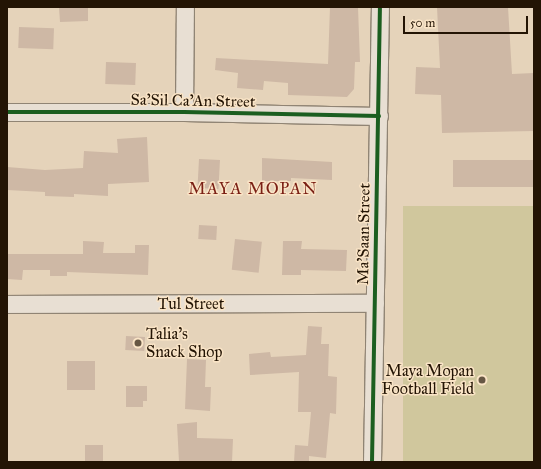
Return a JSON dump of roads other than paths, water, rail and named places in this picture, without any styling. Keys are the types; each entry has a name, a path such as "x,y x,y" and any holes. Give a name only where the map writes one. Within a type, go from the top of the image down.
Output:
{"street":[{"path":"184,112 185,7"},
{"name":"Ma'Saan Street","path":"372,462 380,7"},
{"name":"Sa'Sil Ca'An Street","path":"7,112 184,112 379,116"},
{"name":"Tul Street","path":"7,304 375,303"}],"place":[{"name":"Talia's Snack Shop","path":"138,343"},
{"name":"Maya Mopan Football Field","path":"482,380"}],"district":[{"name":"MAYA MOPAN","path":"253,189"}]}
